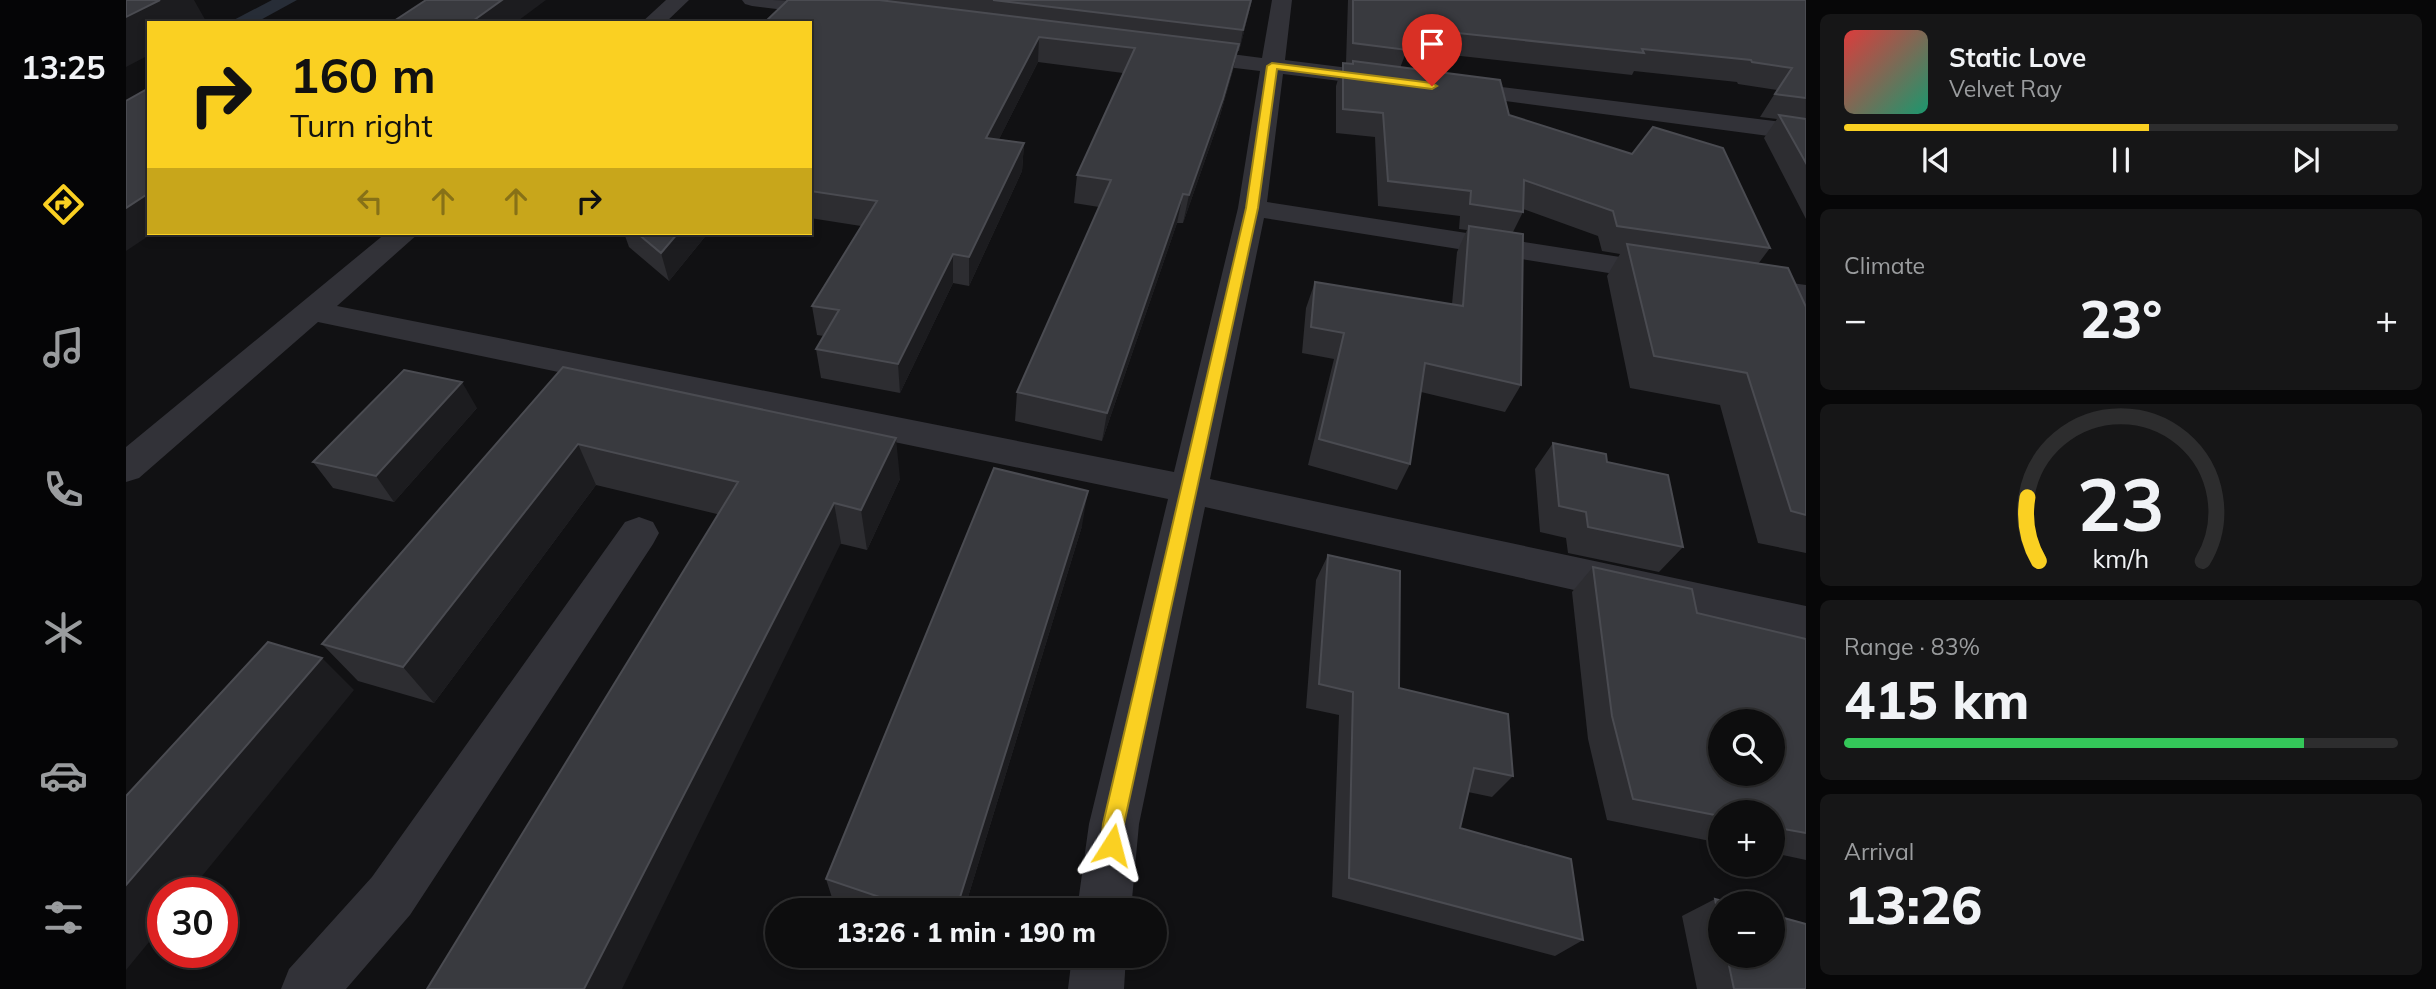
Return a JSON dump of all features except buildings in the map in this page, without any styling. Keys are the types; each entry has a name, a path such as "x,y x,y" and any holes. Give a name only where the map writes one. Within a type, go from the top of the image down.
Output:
{"street":[{"path":"654,21 679,0"},
{"path":"752,0 862,14"},
{"path":"1105,898 1114,824 1252,208 1282,0"},
{"path":"1163,52 1409,83"},
{"path":"1436,86 1806,133"},
{"path":"1252,208 1806,295"},
{"path":"126,468 402,235"},
{"path":"312,311 1189,489 1806,624"},
{"path":"309,989 391,897 639,533"},
{"path":"1096,989 1099,968"}],"shaded area":[{"path":"272,0 297,0 259,21 232,21"}],"route":[{"path":"1112,845 1114,824 1252,208 1272,66 1432,86"}]}
